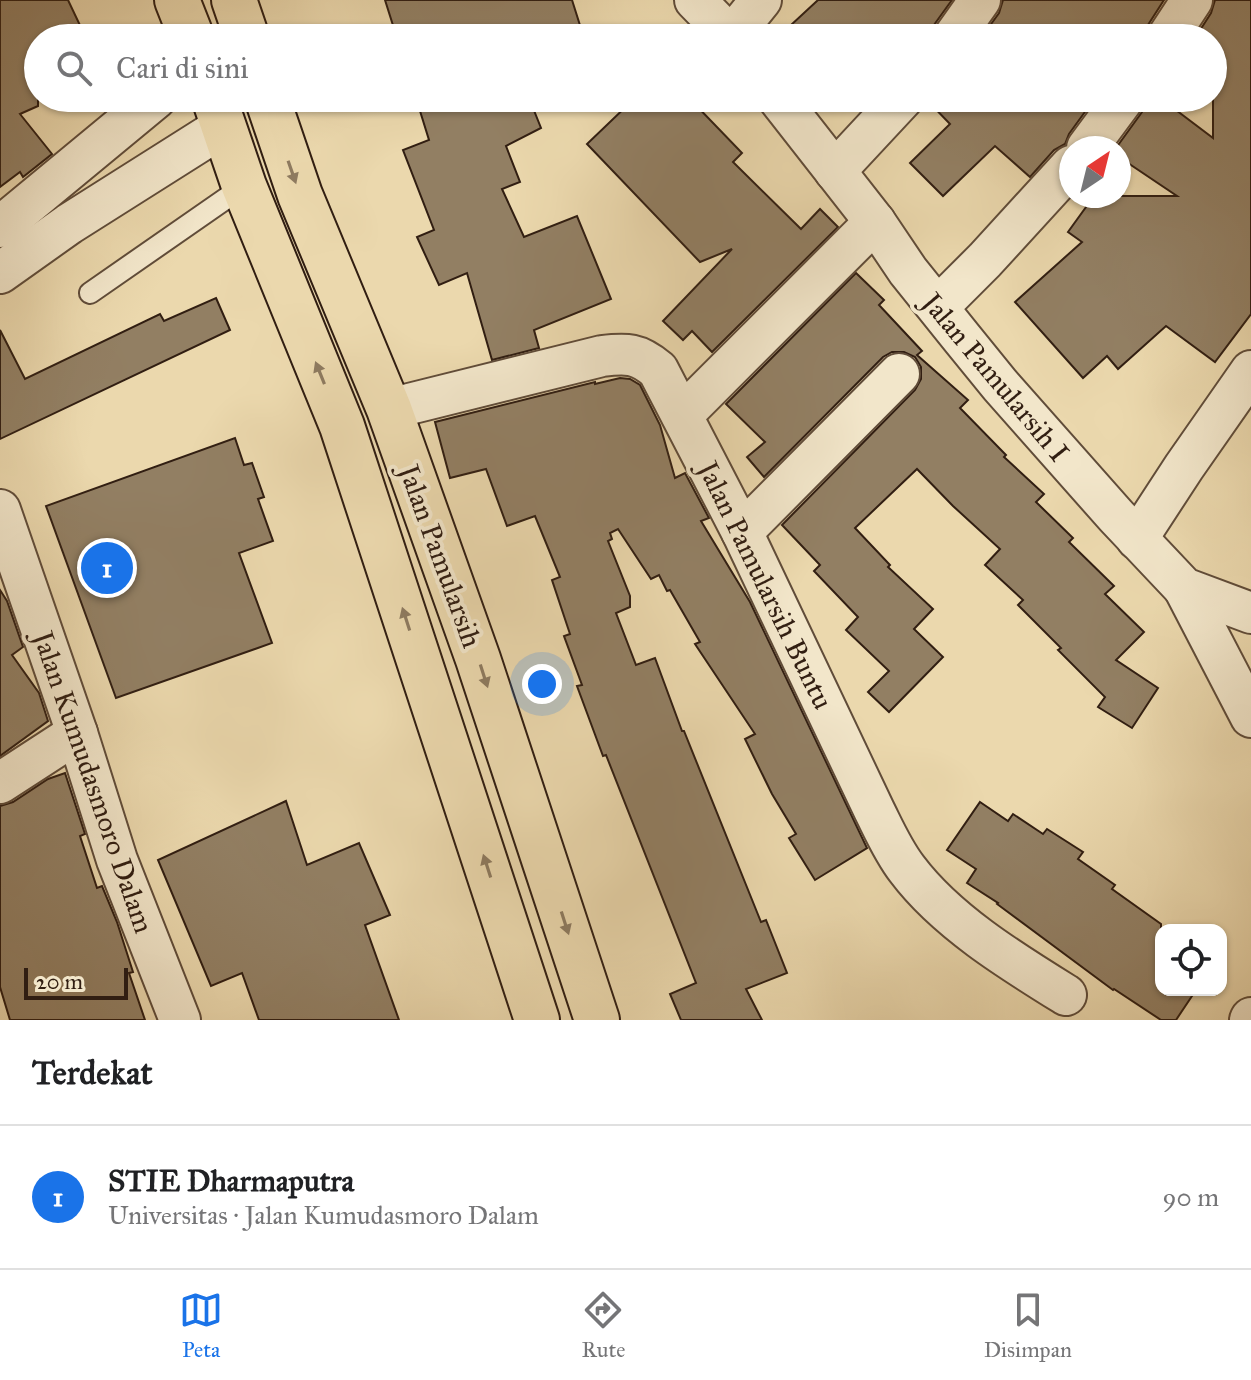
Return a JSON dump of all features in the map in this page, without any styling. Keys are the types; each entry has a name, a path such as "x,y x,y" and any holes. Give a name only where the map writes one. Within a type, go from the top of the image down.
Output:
{"highway":[{"path":"177,0 186,24"},
{"path":"234,0 242,24"},
{"name":"Jalan Pamularsih","path":"219,112 244,186 342,426 537,1020"},
{"name":"Jalan Pamularsih","path":"272,112 300,195 389,409 478,659 597,1020"}],"street":[{"path":"695,0 718,24"},
{"path":"742,24 761,0"},
{"path":"963,24 980,0"},
{"path":"1176,24 1192,0"},
{"path":"0,227 139,112"},
{"path":"0,273 219,112"},
{"name":"Jalan Pamularsih I","path":"789,112 875,222 908,271 1000,385 1137,539 1184,588 1251,613"},
{"path":"835,171 890,112"},
{"path":"1096,136 1114,112"},
{"path":"938,307 1059,179"},
{"path":"682,415 875,222"},
{"name":"Jalan Pamularsih Buntu","path":"389,409 602,356 637,356 658,370 742,532 874,810 907,869 930,896 957,919 995,949 1066,995"},
{"path":"1137,539 1251,371"},
{"path":"742,532 899,374"},
{"name":"Jalan Kumudasmoro Dalam","path":"4,534 77,733 117,860 180,1020"},
{"path":"1184,588 1251,717"},
{"path":"0,783 77,733"}],"lane":[{"path":"90,293 244,186"}],"building":[{"path":"0,0 68,0 79,24 24,24 24,112 20,114 52,154 23,177 20,172 0,187"},
{"path":"385,0 572,0 580,24 393,24"},
{"path":"818,0 952,0 935,24 792,24"},
{"path":"1003,0 1164,0 1149,24 991,24"},
{"path":"1215,0 1251,0 1251,314 1215,362 1166,326 1118,369 1107,356 1083,378 1015,302 1082,242 1068,232 1085,208 1131,208 1131,196 1177,196 1131,165 1131,136 1125,136 1142,112 1179,112 1213,138 1213,112 1227,112 1227,24 1204,24"},
{"path":"420,112 535,112 541,128 506,146 520,182 502,189 524,237 577,216 611,299 534,330 539,348 492,360 467,273 439,285 417,237 434,230 403,150 429,140"},
{"path":"620,112 702,112 742,153 733,162 801,229 820,209 838,227 712,352 692,331 683,340 663,321 732,249 700,262 587,144"},
{"path":"938,112 1085,112 1068,136 1059,136 1059,147 1030,177 995,146 943,196 910,163 950,124"},
{"path":"856,273 884,300 879,305 922,351 917,355 968,400 960,408 1006,455 1004,457 1044,494 1036,502 1073,538 1069,542 1114,586 1105,594 1144,632 1116,660 1158,688 1132,728 1098,707 1105,697 1018,605 1023,600 985,565 1000,549 917,469 855,528 890,565 888,567 933,609 914,629 943,657 889,712 868,692 889,671 846,630 858,617 814,571 820,565 782,525 915,390 921,379 921,367 915,357 904,352 892,352 883,357 764,477 747,457 765,442 726,404"},
{"path":"216,298 230,330 0,439 0,330 25,379 160,314 164,321"},
{"path":"620,378 640,385 660,425 675,478 685,473 709,518 701,521 750,602 867,848 815,880 789,838 796,834 745,739 755,734 695,644 700,642 670,590 667,591 659,575 651,579 618,529 610,533 612,539 608,541 630,596 630,607 616,613 636,665 655,658 761,922 766,920 787,973 746,989 762,1020 681,1020 670,994 696,983 577,686 582,685 564,636 570,634 552,580 560,577 535,516 507,526 486,469 450,478 435,422"},
{"path":"235,438 244,465 252,463 264,497 258,499 273,541 239,553 272,643 116,698 46,506"},
{"path":"0,590 23,647 12,655 39,693 48,721 0,756"},
{"path":"65,773 85,834 80,836 97,888 102,886 117,922 133,972 129,973 145,1020 10,1020 0,987 0,806"},
{"path":"286,801 307,865 359,843 390,915 365,925 399,1020 259,1020 242,973 211,986 158,860"},
{"path":"980,802 1008,821 1013,814 1043,834 1047,829 1083,852 1078,859 1115,885 1112,889 1161,924 1155,924 1155,996 1192,996 1176,1020 1161,1020 1113,990 967,883 976,869 947,850"}],"place":[{"name":"STIE Dharmaputra","path":"107,568"}]}
